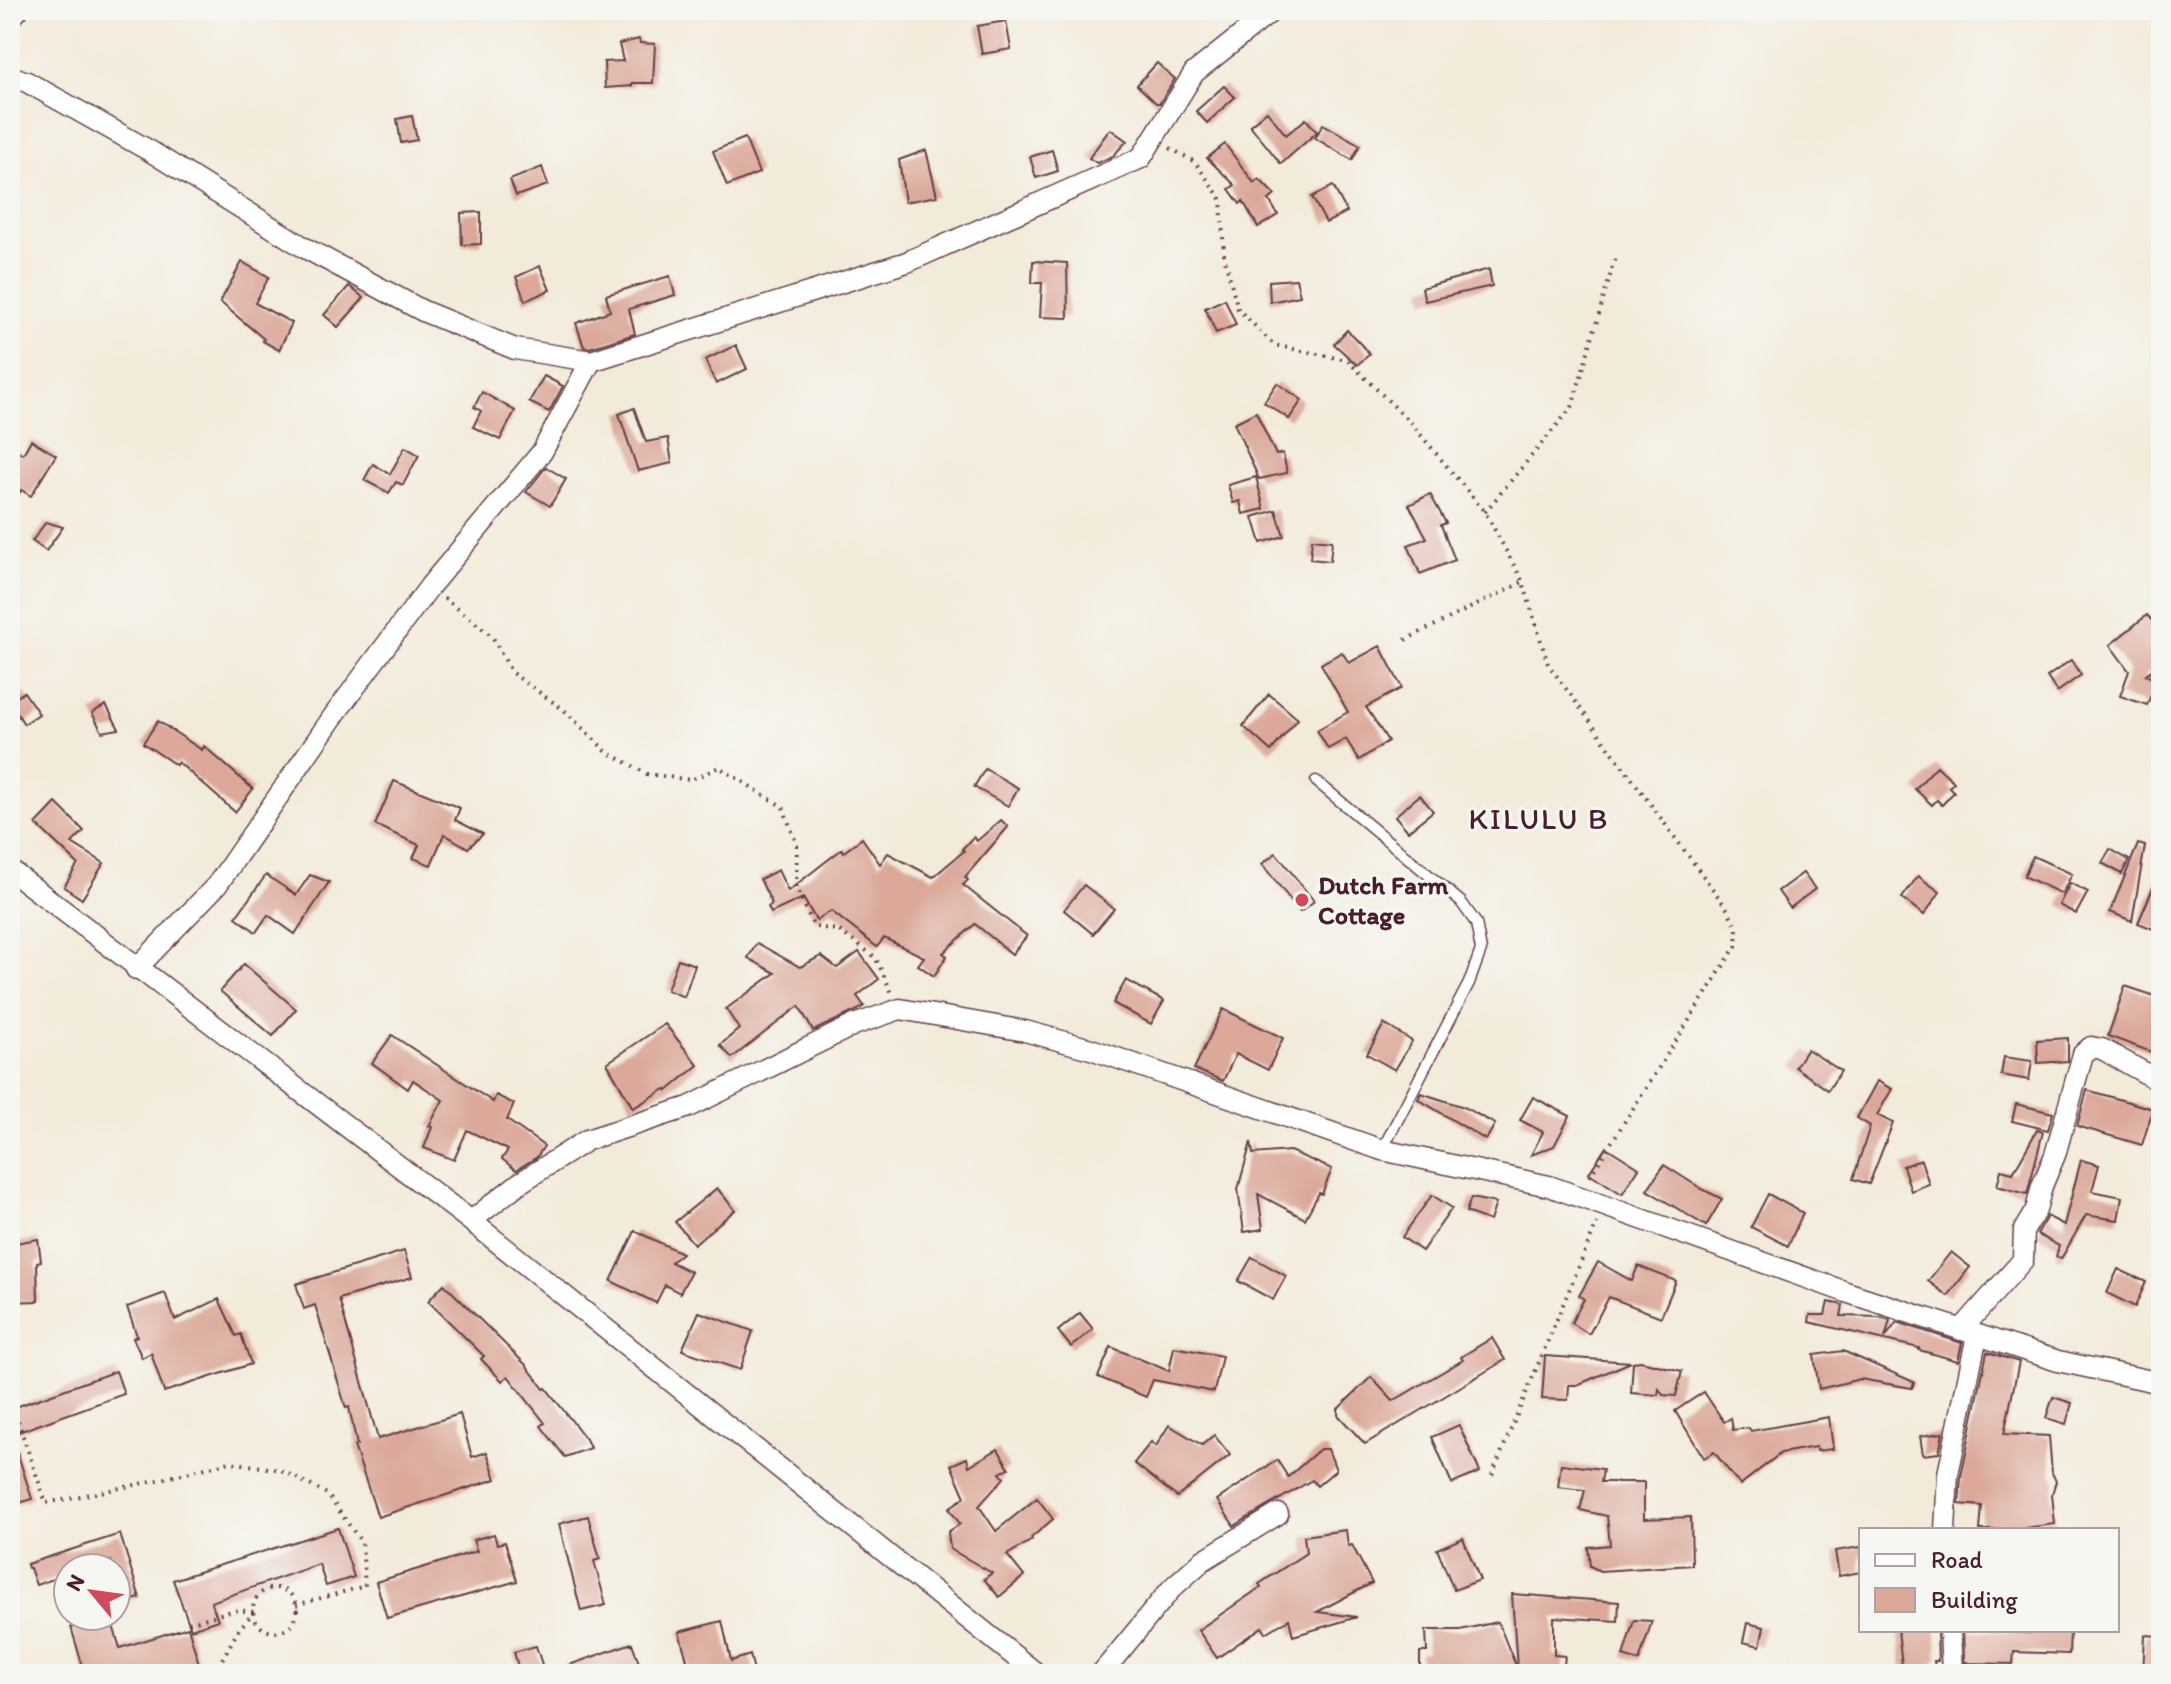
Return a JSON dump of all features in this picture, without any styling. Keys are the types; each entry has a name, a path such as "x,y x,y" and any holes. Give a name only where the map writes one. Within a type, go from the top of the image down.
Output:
{"street":[{"path":"10,18 18,10"},
{"path":"10,76 27,82 150,151 305,248 423,311 515,349 591,361 907,262 1141,158 1194,73 1273,10"},
{"path":"136,969 217,885 335,714 430,586 542,452 591,361"},
{"path":"10,870 136,969 471,1221 1037,1674"},
{"path":"471,1221 518,1184 587,1140 689,1107 854,1025 900,1009 1025,1031 1091,1049 1382,1150 1549,1186 2058,1361 2161,1383"},
{"path":"1945,1528 1948,1474 1969,1332 2023,1260 2024,1230 2036,1210 2055,1155 2083,1054 2091,1047 2102,1049 2161,1082"},
{"path":"1101,1674 1182,1579 1202,1561 1278,1514"},
{"path":"1950,1632 1955,1673"}],"lane":[{"path":"1316,781 1461,902 1476,923 1481,950 1469,983 1382,1150"}],"path":[{"path":"1154,140 1195,162 1221,199 1224,256 1238,309 1274,345 1347,360 1410,422 1485,512 1523,582 1548,664 1728,910 1737,929 1736,946 1577,1196"},
{"path":"1485,512 1572,407 1615,259"},
{"path":"1405,640 1523,582"},
{"path":"430,586 492,636 512,673 564,710 606,751 647,774 691,780 719,767 783,807 797,845 796,887 814,927 838,930 875,957 900,1009"},
{"path":"1492,1475 1604,1206"},
{"path":"10,1398 46,1503 230,1462 281,1470 327,1494 362,1543 365,1586 296,1605"},
{"path":"275,1588 289,1593 296,1605 295,1619 279,1631 265,1629 254,1612 254,1605 262,1593 275,1588"},
{"path":"189,1623 235,1610 254,1612"},
{"path":"223,1674 220,1663 239,1629 254,1612"}],"building":[{"path":"1006,21 1011,49 982,54 977,26"},
{"path":"639,39 640,43 655,44 653,83 605,88 604,62 623,61 619,44"},
{"path":"1157,63 1175,79 1160,103 1156,103 1137,85"},
{"path":"1224,86 1235,97 1207,123 1196,111"},
{"path":"1267,111 1286,135 1306,119 1317,132 1281,164 1250,125"},
{"path":"412,116 417,140 401,143 397,119"},
{"path":"1323,124 1360,145 1352,160 1315,138"},
{"path":"1110,129 1127,141 1113,156 1097,163 1089,158"},
{"path":"745,138 759,173 727,186 713,151"},
{"path":"1225,144 1254,183 1259,179 1275,195 1269,200 1278,215 1258,227 1243,201 1240,204 1229,189 1235,185 1207,158"},
{"path":"926,150 937,196 905,202 899,160"},
{"path":"1052,150 1058,171 1036,178 1030,157"},
{"path":"542,167 548,185 516,196 510,180"},
{"path":"1333,186 1347,212 1326,223 1312,197"},
{"path":"481,212 481,244 462,245 461,213"},
{"path":"1033,261 1067,263 1068,318 1040,317 1042,283 1032,283"},
{"path":"242,262 269,277 255,303 292,323 279,350 263,341 220,302"},
{"path":"540,266 550,290 525,301 516,277"},
{"path":"1489,269 1492,286 1425,301 1422,288"},
{"path":"670,276 675,295 629,309 635,334 590,348 584,347 576,323 610,311 606,295"},
{"path":"1296,279 1300,296 1270,302 1269,281"},
{"path":"349,286 364,298 338,327 324,315"},
{"path":"1225,299 1236,325 1216,333 1205,308"},
{"path":"1347,330 1370,354 1357,365 1334,344"},
{"path":"736,345 747,369 716,384 705,360"},
{"path":"544,376 563,386 549,412 529,402"},
{"path":"1277,383 1302,400 1289,419 1264,402"},
{"path":"482,392 515,411 500,440 473,427 481,411 474,407"},
{"path":"634,408 646,442 668,438 672,463 638,471 619,414"},
{"path":"1256,412 1276,455 1283,453 1287,473 1259,479 1234,423"},
{"path":"31,440 56,455 31,496 21,490 10,511 10,447 23,454"},
{"path":"405,447 419,455 403,485 396,482 389,493 364,480 373,464 390,474"},
{"path":"546,467 566,479 550,506 526,492"},
{"path":"1256,477 1264,509 1243,514 1240,501 1233,503 1228,485"},
{"path":"1430,494 1446,523 1441,525 1455,560 1420,574 1408,545 1427,538 1409,505"},
{"path":"1276,510 1284,536 1261,543 1253,517"},
{"path":"46,522 63,527 46,551 32,541"},
{"path":"1312,539 1332,541 1330,561 1310,559"},
{"path":"2147,615 2161,631 2161,650 2155,655 2161,663 2145,675 2157,680 2147,705 2120,696 2129,671 2110,645"},
{"path":"1380,646 1402,688 1366,707 1388,741 1359,760 1346,739 1328,749 1317,730 1348,712 1321,664 1342,652 1349,663"},
{"path":"2071,660 2081,675 2057,692 2047,677"},
{"path":"24,692 39,714 24,724 10,702"},
{"path":"1269,694 1298,719 1271,751 1243,726"},
{"path":"106,705 119,729 102,732 92,713"},
{"path":"158,721 202,750 204,746 253,789 235,812 178,762 176,765 143,743"},
{"path":"1937,766 1954,782 1949,787 1954,792 1942,805 1937,800 1932,805 1915,789"},
{"path":"985,769 1018,788 1008,806 974,787"},
{"path":"394,781 460,808 455,820 483,834 468,848 444,834 431,865 413,858 419,845 375,825"},
{"path":"1420,795 1433,811 1408,831 1395,816"},
{"path":"56,803 84,831 72,843 104,863 82,899 64,887 78,864 36,824"},
{"path":"1001,820 1008,827 965,877 968,880 963,885 1027,936 1012,954 975,924 943,953 947,956 934,976 918,965 924,957 884,938 877,947 831,911 816,920 803,898 771,913 768,907 772,904 760,879 778,870 788,891 842,849 844,852 862,838 880,864 888,853 933,877 964,851 962,849 973,837 977,841"},
{"path":"2138,844 2145,846 2132,921 2110,912"},
{"path":"2110,849 2129,860 2122,874 2102,863"},
{"path":"1276,853 1314,901 1300,912 1262,864"},
{"path":"2033,856 2072,874 2062,894 2024,876"},
{"path":"2161,869 2161,932 2138,923"},
{"path":"1803,873 1815,889 1790,908 1778,891"},
{"path":"266,875 296,895 310,875 329,882 295,934 268,915 256,932 236,917"},
{"path":"1918,876 1940,892 1924,915 1902,898"},
{"path":"2070,883 2088,892 2076,914 2059,905"},
{"path":"1084,885 1114,909 1093,934 1064,910"},
{"path":"757,943 800,967 821,956 837,968 859,952 879,979 857,996 864,1006 858,1010 813,1031 799,1006 732,1058 720,1045 739,1029 726,1009 775,973 748,958"},
{"path":"678,959 695,965 684,997 667,990"},
{"path":"244,964 296,1009 273,1036 220,991"},
{"path":"1126,980 1164,1001 1151,1024 1113,1003"},
{"path":"2125,986 2161,998 2161,1030 2154,1053 2108,1036"},
{"path":"1223,1009 1283,1038 1268,1070 1236,1054 1223,1081 1194,1069"},
{"path":"665,1024 698,1065 667,1091 665,1089 633,1108 607,1063"},
{"path":"1384,1024 1412,1041 1395,1070 1367,1054"},
{"path":"392,1035 493,1102 496,1095 514,1104 507,1120 544,1146 537,1157 516,1170 502,1159 508,1150 467,1130 454,1160 424,1148 432,1127 429,1126 443,1100 413,1080 408,1089 372,1063"},
{"path":"2068,1038 2068,1061 2038,1063 2037,1040"},
{"path":"1807,1049 1841,1071 1828,1090 1795,1067"},
{"path":"2004,1057 2032,1061 2029,1080 2001,1075"},
{"path":"1877,1081 1892,1089 1877,1115 1893,1123 1869,1184 1853,1179 1870,1126 1857,1118"},
{"path":"2087,1090 2153,1109 2142,1145 2077,1126"},
{"path":"1421,1093 1464,1107 1495,1124 1486,1140 1418,1099"},
{"path":"1533,1097 1570,1116 1554,1146 1531,1155 1543,1132 1520,1120"},
{"path":"2016,1104 2053,1113 2048,1130 2012,1121"},
{"path":"2037,1130 2043,1132 2027,1194 1997,1186 2001,1170 2013,1173"},
{"path":"1251,1142 1253,1154 1290,1151 1332,1169 1322,1194 1319,1193 1305,1219 1258,1194 1263,1229 1244,1232 1238,1189"},
{"path":"1606,1147 1639,1168 1622,1194 1589,1173"},
{"path":"1921,1160 1929,1184 1911,1191 1903,1166"},
{"path":"2081,1160 2099,1165 2092,1191 2122,1197 2118,1220 2086,1215 2061,1259 2056,1257 2059,1246 2037,1234 2047,1216 2064,1225"},
{"path":"1664,1165 1722,1199 1706,1226 1647,1190"},
{"path":"717,1188 735,1210 694,1244 675,1222"},
{"path":"1768,1194 1803,1213 1788,1246 1751,1227"},
{"path":"1432,1195 1452,1208 1422,1251 1402,1237"},
{"path":"1471,1198 1496,1203 1490,1221 1466,1212"},
{"path":"635,1231 682,1253 671,1262 691,1272 680,1293 665,1285 656,1303 611,1281"},
{"path":"38,1239 41,1261 37,1262 38,1301 10,1302 10,1244"},
{"path":"404,1251 412,1277 339,1299 378,1439 460,1414 472,1457 487,1452 496,1479 378,1517 354,1446 357,1445 349,1407 346,1408 315,1305 304,1309 296,1284"},
{"path":"1951,1252 1970,1267 1948,1296 1928,1281"},
{"path":"1252,1257 1286,1276 1273,1300 1238,1281"},
{"path":"1598,1262 1632,1281 1638,1266 1676,1281 1661,1317 1609,1297 1589,1334 1571,1323 1584,1299 1579,1296"},
{"path":"2118,1269 2146,1282 2135,1307 2107,1293"},
{"path":"444,1284 526,1365 590,1448 565,1457 541,1426 545,1423 508,1376 502,1381 481,1359 484,1356 428,1301"},
{"path":"165,1293 175,1320 219,1299 236,1336 241,1334 251,1364 164,1392 151,1353 142,1358 133,1338 137,1336 127,1307"},
{"path":"1828,1302 1843,1305 1841,1316 1890,1320 1885,1338 1897,1322 1962,1343 1958,1361 1919,1348 1809,1322 1810,1315 1825,1315"},
{"path":"699,1312 753,1331 740,1370 682,1350"},
{"path":"1080,1313 1093,1329 1071,1347 1058,1331"},
{"path":"1492,1338 1505,1360 1365,1444 1338,1415 1338,1409 1371,1377 1393,1401 1463,1360 1461,1357"},
{"path":"1111,1347 1169,1371 1174,1347 1222,1356 1214,1392 1153,1380 1146,1397 1098,1377"},
{"path":"1843,1351 1914,1382 1912,1388 1860,1379 1819,1389 1814,1355"},
{"path":"1987,1352 2019,1362 2004,1434 2049,1436 2052,1473 2056,1481 2052,1494 2055,1524 1980,1528 1982,1506 1959,1504 1961,1476"},
{"path":"1545,1356 1631,1362 1577,1385 1569,1385 1568,1400 1542,1399"},
{"path":"1641,1361 1682,1371 1676,1396 1663,1395 1659,1389 1658,1395 1631,1393 1633,1362"},
{"path":"116,1371 124,1394 10,1435 10,1409"},
{"path":"1704,1392 1724,1422 1731,1418 1733,1430 1749,1428 1751,1431 1829,1417 1833,1449 1817,1451 1816,1447 1781,1453 1740,1485 1714,1452 1704,1458 1675,1411"},
{"path":"2053,1397 2072,1403 2066,1424 2046,1418"},
{"path":"1169,1425 1202,1445 1214,1435 1230,1455 1177,1497 1134,1463 1151,1442 1156,1446"},
{"path":"1459,1425 1480,1472 1452,1484 1432,1437"},
{"path":"1943,1433 1939,1453 1923,1455 1920,1436"},
{"path":"10,1442 14,1442 32,1499 10,1506"},
{"path":"998,1449 1009,1468 1000,1473 1004,1478 979,1506 996,1531 1037,1498 1053,1519 1032,1540 1007,1555 1024,1576 999,1597 984,1579 992,1573 950,1549 948,1532 960,1524 949,1508 965,1497 951,1465 967,1458 969,1466"},
{"path":"1320,1449 1328,1449 1336,1470 1317,1486 1312,1480 1234,1526 1217,1500 1277,1460 1288,1477"},
{"path":"1561,1464 1603,1469 1601,1482 1644,1482 1644,1519 1691,1517 1692,1565 1600,1571 1590,1566 1588,1547 1610,1545 1607,1516 1580,1510 1585,1490 1558,1487"},
{"path":"588,1516 600,1559 594,1561 606,1605 581,1611 559,1524"},
{"path":"338,1528 354,1577 326,1586 319,1564 211,1602 218,1620 191,1629 173,1580"},
{"path":"1346,1530 1348,1546 1352,1545 1372,1583 1317,1612 1357,1617 1293,1636 1289,1619 1266,1633 1262,1627 1217,1658 1198,1630 1306,1553 1304,1536"},
{"path":"120,1534 126,1552 64,1552"},
{"path":"494,1534 497,1544 505,1542 517,1581 387,1618 376,1582 477,1551 473,1540"},
{"path":"1463,1538 1480,1580 1454,1590 1437,1549"},
{"path":"1859,1547 1859,1572 1839,1576 1835,1551"},
{"path":"52,1556 52,1580 36,1585 27,1564"},
{"path":"132,1572 140,1598 132,1600"},
{"path":"1512,1594 1619,1602 1618,1621 1554,1617 1554,1655 1565,1656 1563,1673 1517,1668"},
{"path":"1634,1620 1652,1621 1639,1661 1623,1656"},
{"path":"722,1621 731,1661 750,1655 755,1674 691,1674 679,1632"},
{"path":"1498,1622 1519,1674 1420,1674 1420,1652 1427,1652 1426,1630 1460,1630"},
{"path":"1747,1623 1764,1627 1760,1646 1743,1642"},
{"path":"188,1627 202,1674 85,1674 72,1632 115,1632 120,1648"},
{"path":"1898,1632 1937,1632 1936,1674 1903,1674"},
{"path":"1963,1632 2070,1632 2069,1654 2014,1652 2013,1664 1964,1661"},
{"path":"2145,1635 2161,1636 2159,1674 2143,1674"},
{"path":"632,1643 640,1666 617,1674 552,1674 552,1671"},
{"path":"536,1646 545,1674 520,1674 514,1652"}],"place":[{"name":"Dutch Farm Cottage","path":"1302,900"}],"district":[{"name":"KILULU B","path":"1539,818"}]}
